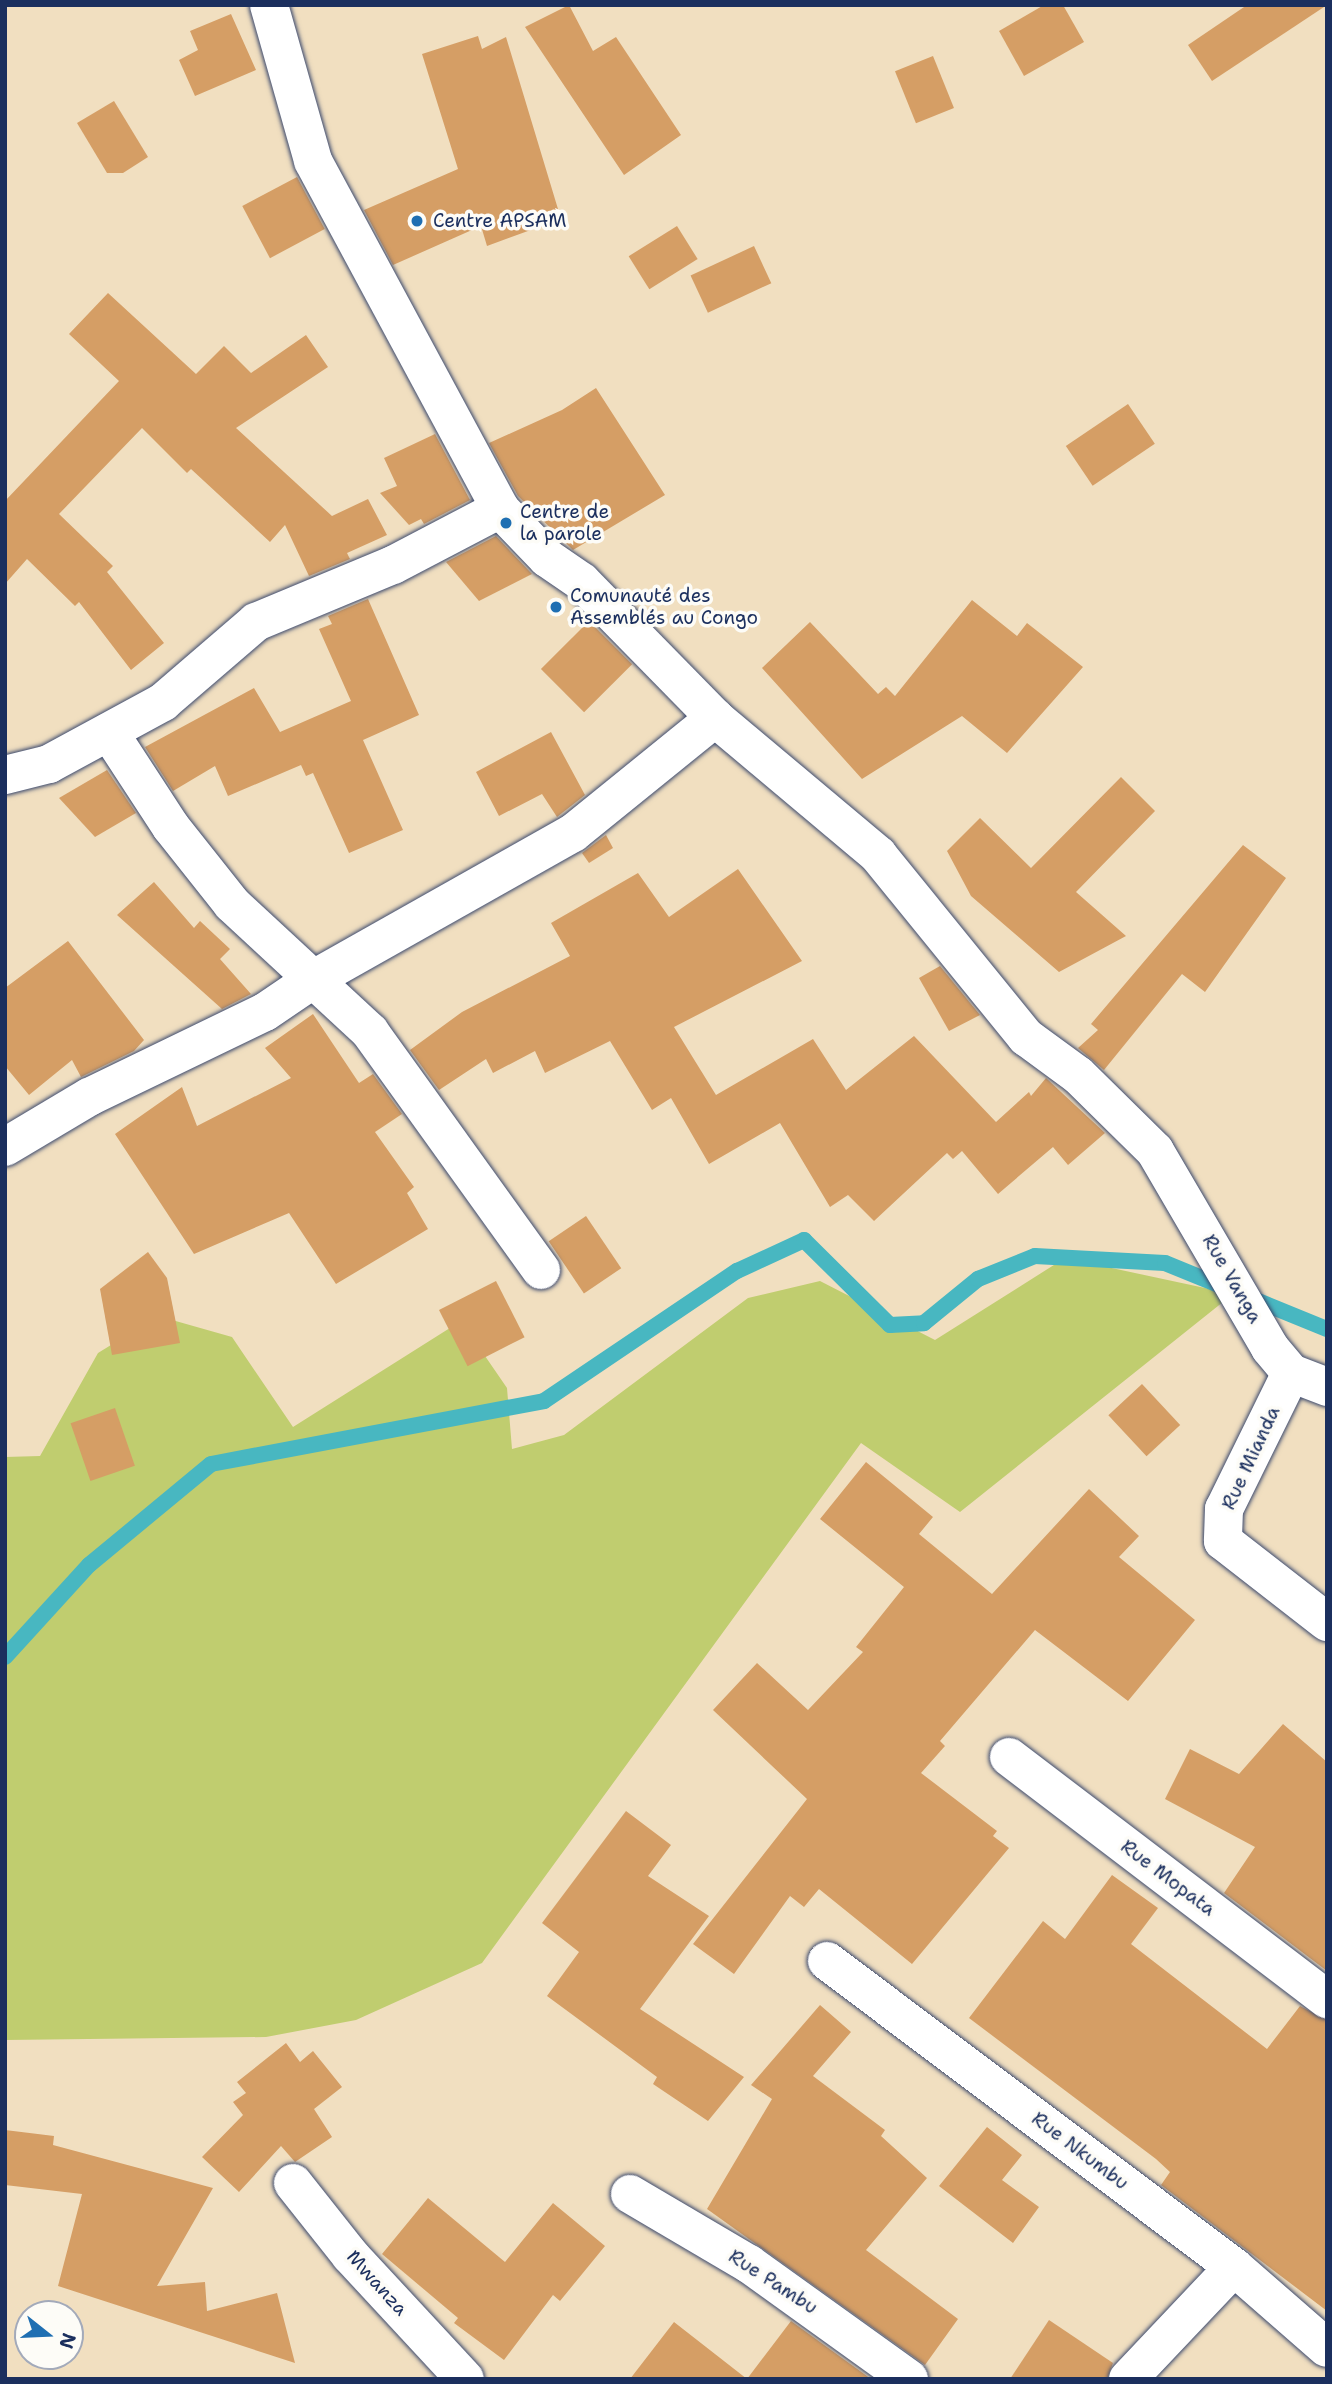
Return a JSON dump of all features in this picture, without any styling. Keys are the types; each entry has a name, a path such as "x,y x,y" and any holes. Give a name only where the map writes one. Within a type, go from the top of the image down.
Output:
{"street":[{"name":"Rue Vanga","path":"269,5 313,161 500,509 547,558 582,582 715,718 878,855 1026,1037 1078,1075 1155,1151 1270,1348 1291,1373 1327,1387"},
{"path":"5,775 48,764 163,702 256,622 393,565 500,509"},
{"path":"5,1147 89,1097 265,1012 312,980 573,833 715,718"},
{"path":"109,732 171,827 232,904 370,1032 541,1270"},
{"name":"Rue Mianda","path":"1291,1373 1224,1509 1223,1541 1327,1622"},
{"name":"Rue Mopata","path":"1009,1757 1327,1999"},
{"name":"Rue Nkumbu","path":"827,1961 1234,2267 1327,2348"},
{"name":"Mwanza","path":"293,2183 350,2255 465,2379"},
{"name":"Rue Pambu","path":"631,2194 749,2264 909,2379"},
{"path":"1128,2379 1234,2267"}],"green space":[{"path":"1065,1258 1233,1294 960,1512 861,1443 482,1963 356,2020 266,2037 5,2040 5,1457 40,1456 98,1353 158,1316 232,1337 293,1427 461,1321 507,1388 512,1449 564,1435 748,1298 820,1281 935,1340"}],"building":[{"path":"569,5 593,51 616,37 681,135 624,175 525,27"},
{"path":"1044,5 1063,5 1084,42 1024,76 999,31"},
{"path":"1247,5 1327,5 1212,81 1188,45"},
{"path":"231,14 256,70 195,96 179,60 198,50 190,31"},
{"path":"478,36 482,49 506,37 561,219 487,246 481,226 393,265 364,210 458,169 422,54"},
{"path":"933,56 954,108 916,123 895,71"},
{"path":"114,101 148,157 123,173 107,173 77,123"},
{"path":"297,177 325,229 270,258 242,206"},
{"path":"677,226 698,259 649,289 629,256"},
{"path":"754,246 771,283 708,313 691,276"},
{"path":"108,293 196,374 224,346 251,373 306,335 328,367 236,428 332,516 368,499 387,535 347,553 350,559 309,576 285,525 270,542 191,469 187,473 142,428 59,514 113,566 107,572 164,643 131,670 79,602 75,606 27,559 5,584 5,501 119,381 69,334"},
{"path":"596,388 665,495 573,550 518,496 489,443 562,410"},
{"path":"1128,404 1155,444 1093,486 1066,446"},
{"path":"435,434 470,500 424,524 421,519 409,525 380,493 397,486 384,458"},
{"path":"496,536 532,574 479,601 446,562"},
{"path":"368,599 419,715 363,740 403,830 349,853 313,773 306,776 301,765 228,796 215,766 173,791 145,747 254,688 280,732 351,701 319,629 332,624 328,616"},
{"path":"972,600 1017,636 1027,623 1083,667 1007,753 962,716 862,779 762,668 810,622 878,694 886,687 895,696"},
{"path":"589,621 632,664 584,712 541,669"},
{"path":"551,732 585,795 557,817 542,794 499,816 476,772"},
{"path":"107,770 136,813 95,837 59,798"},
{"path":"1121,777 1155,811 1076,892 1126,936 1059,972 971,896 947,851 980,818 1031,868"},
{"path":"606,835 613,848 589,863 582,853"},
{"path":"1243,845 1286,878 1205,992 1182,974 1104,1070 1078,1048 1098,1030 1091,1024"},
{"path":"738,869 802,961 674,1027 716,1095 813,1039 846,1090 914,1036 996,1122 1029,1092 1031,1096 1046,1078 1105,1133 1068,1165 1053,1147 998,1194 962,1151 953,1159 947,1153 874,1221 848,1195 830,1207 780,1123 709,1164 671,1098 652,1110 610,1041 545,1073 535,1051 493,1073 486,1059 439,1090 410,1050 462,1012 570,956 551,923 638,873 669,917"},
{"path":"154,882 194,928 200,921 230,949 220,959 251,994 222,1009 117,915"},
{"path":"68,941 144,1040 134,1051 81,1077 72,1060 29,1095 5,1066 5,988"},
{"path":"940,966 980,1015 949,1031 919,978"},
{"path":"313,1014 359,1083 373,1074 402,1114 375,1132 414,1187 407,1193 428,1229 336,1284 289,1213 194,1254 115,1134 182,1087 197,1126 291,1078 265,1048"},
{"path":"586,1216 621,1268 584,1293 549,1241"},
{"path":"148,1252 167,1278 180,1343 112,1355 100,1289"},
{"path":"496,1281 525,1337 468,1366 439,1310"},
{"path":"1142,1384 1180,1425 1147,1456 1108,1415"},
{"path":"115,1408 135,1466 90,1481 71,1423"},
{"path":"866,1462 933,1517 919,1534 992,1594 1089,1489 1139,1536 1119,1557 1195,1620 1128,1701 1035,1630 940,1741 945,1746 921,1773 997,1831 993,1836 1009,1848 912,1964 819,1889 804,1907 790,1896 734,1974 693,1944 807,1799 713,1710 757,1663 808,1710 863,1652 856,1647 904,1587 820,1519"},
{"path":"1283,1724 1327,1762 1327,1971 1224,1893 1255,1847 1165,1799 1190,1749 1239,1774"},
{"path":"626,1811 671,1845 648,1876 709,1916 640,2009 744,2077 708,2121 653,2084 657,2077 547,1996 579,1952 542,1923"},
{"path":"1112,1875 1158,1908 1131,1944 1267,2049 1300,2006 1327,2020 1327,2311 1161,2185 1170,2172 1156,2159 969,2018 1043,1921 1065,1939"},
{"path":"820,2005 851,2032 813,2076 885,2130 881,2136 927,2178 866,2250 958,2319 925,2365 707,2209 772,2099 751,2085"},
{"path":"286,2043 300,2062 313,2051 342,2087 314,2109 332,2137 295,2162 281,2146 239,2192 202,2157 243,2115 233,2102 246,2093 237,2082"},
{"path":"987,2127 1022,2155 1002,2180 1039,2207 1013,2243 939,2186"},
{"path":"5,2130 54,2136 53,2145 213,2188 157,2286 205,2282 207,2311 277,2293 295,2363 58,2286 82,2194 5,2185"},
{"path":"428,2198 505,2262 553,2203 605,2246 560,2301 553,2295 504,2360 454,2323 458,2318 382,2254"},
{"path":"1049,2320 1113,2363 1107,2379 1010,2379"},
{"path":"791,2321 871,2379 747,2379"},
{"path":"674,2322 747,2379 630,2379"}],"waterway":[{"path":"5,1657 89,1565 211,1464 544,1401 737,1271 804,1240 890,1325 924,1323 978,1279 1035,1256 1165,1263 1327,1329"}],"place":[{"name":"Centre APSAM","path":"417,221"},
{"name":"Centre de la parole","path":"506,523"},
{"name":"Comunauté des Assemblés au Congo","path":"556,607"}]}
